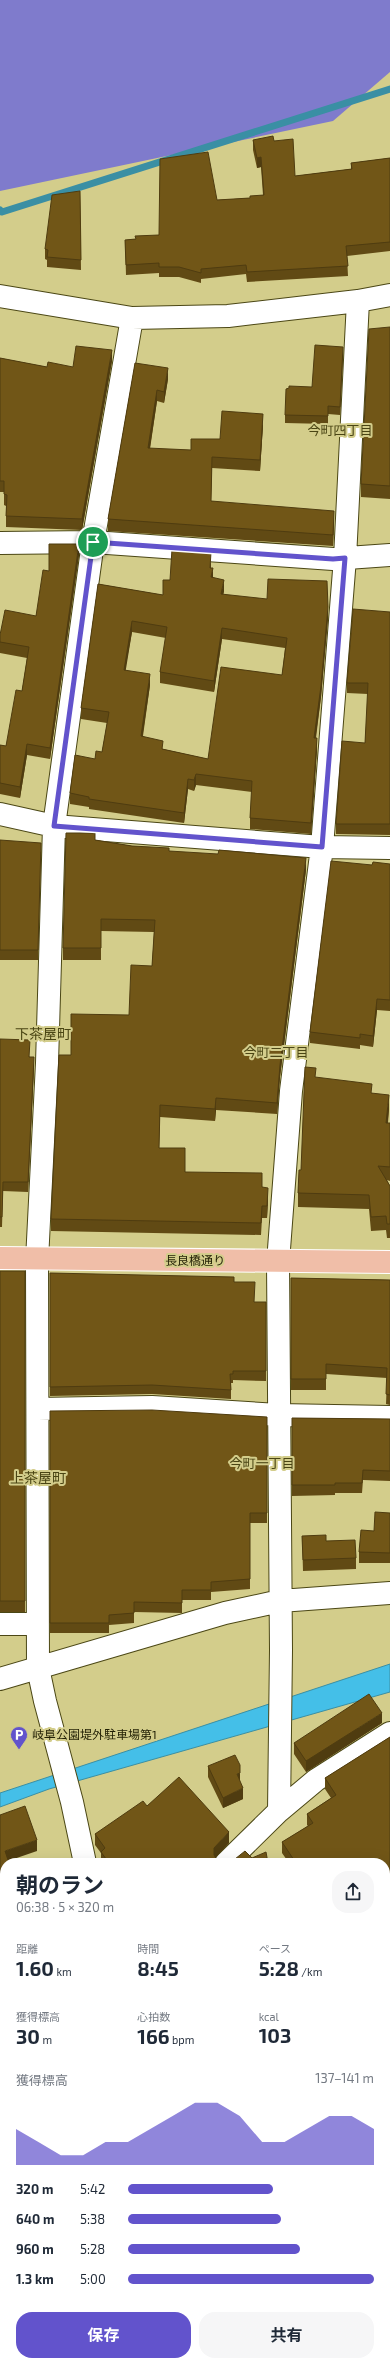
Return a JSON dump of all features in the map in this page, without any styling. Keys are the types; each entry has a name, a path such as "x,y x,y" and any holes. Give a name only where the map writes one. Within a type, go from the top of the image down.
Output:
{"highway":[{"name":"長良橋通り","path":"0,1258 38,1260 390,1262"}],"street":[{"path":"0,296 132,318 228,316 358,301 390,295"},
{"path":"279,1811 281,1650 278,1262 291,1091 322,847 345,558 358,301"},
{"path":"84,1858 72,1802 45,1701 38,1668 36,1624 38,1260 47,1055 54,826 93,542 132,318"},
{"path":"0,543 93,542 333,559 390,555"},
{"path":"0,814 54,826 322,847 390,848"},
{"path":"38,1409 152,1407 278,1415 390,1417"},
{"path":"0,1679 225,1613 280,1601 390,1593"},
{"path":"0,1624 36,1624"},
{"path":"231,1858 279,1811 316,1780 390,1733"}],"shaded area":[{"path":"0,0 390,0 390,72 333,121 0,191"}],"water":[{"path":"390,1664 390,1692 49,1789 0,1807 0,1793"}],"building":[{"path":"273,136 274,141 293,139 295,176 352,169 351,163 390,158 390,242 346,246 348,266 247,272 246,265 201,269 201,273 179,267 159,267 159,263 126,265 125,240 136,239 135,236 159,235 160,159 208,152 217,200 250,198 250,196 264,195 261,157 257,158 253,140"},
{"path":"80,191 81,260 47,257 48,250 45,249 52,195"},
{"path":"390,327 390,486 361,484 369,329"},
{"path":"315,345 343,347 340,407 328,406 328,416 285,415 286,389 289,388 289,386 312,387"},
{"path":"76,346 112,350 82,519 6,516 7,495 4,494 4,481 0,481 0,358 47,367 48,362 73,367"},
{"path":"135,363 168,368 164,392 157,390 148,448 191,450 191,439 220,439 222,411 263,414 260,460 212,457 211,501 334,511 333,535 108,519"},
{"path":"49,544 79,544 50,748 27,744 20,787 0,783 0,745 6,746 16,690 22,691 29,647 0,642 0,635 5,610 36,616 43,570 49,571"},
{"path":"172,549 211,552 210,568 213,568 211,577 224,580 221,594 267,599 268,579 327,581 328,607 321,686 314,738 317,738 311,823 250,818 252,781 196,774 194,780 188,779 184,813 89,799 89,797 70,793 75,755 95,759 96,751 102,752 109,712 81,708 98,584 163,595 163,580 170,580","holes":["132,621 167,627 160,672 214,681 222,628 287,638 282,675 221,667 208,759 162,749 163,741 141,736 150,674 124,670"]},
{"path":"353,609 390,612 390,824 336,824 342,741 365,743 368,683 347,683"},
{"path":"66,833 95,833 95,840 132,846 169,848 169,851 218,854 219,850 306,858 280,1065 277,1103 216,1098 215,1109 160,1105 159,1148 185,1148 185,1172 262,1173 262,1187 268,1188 267,1206 262,1206 261,1223 51,1219 59,1055 71,1055 71,1014 129,1015 131,965 152,966 155,920 101,919 101,948 63,948"},
{"path":"0,840 41,843 38,950 0,950"},
{"path":"331,861 372,865 373,862 390,864 390,1000 377,999 373,1036 360,1034 360,1038 310,1032"},
{"path":"0,1039 30,1040 29,1057 34,1057 28,1182 3,1182 2,1217 0,1217"},
{"path":"305,1067 316,1068 315,1077 372,1084 371,1093 389,1095 386,1123 390,1123 390,1167 378,1166 390,1186 390,1224 387,1224 386,1216 371,1217 369,1195 298,1193 299,1170 301,1170"},
{"path":"0,1271 25,1271 25,1601 0,1601"},
{"path":"50,1273 234,1277 234,1282 255,1282 254,1302 266,1302 266,1371 233,1371 233,1374 230,1374 231,1390 152,1385 50,1387"},
{"path":"291,1278 390,1280 390,1395 386,1394 387,1368 326,1364 326,1379 291,1379"},
{"path":"152,1410 267,1417 267,1513 250,1513 250,1579 211,1582 211,1590 182,1590 182,1603 134,1602 134,1613 109,1615 109,1623 50,1623 50,1411"},
{"path":"292,1418 390,1419 390,1471 363,1470 362,1483 335,1483 335,1485 292,1485"},
{"path":"375,1512 390,1513 390,1553 359,1552 361,1530 374,1531"},
{"path":"326,1535 326,1541 355,1540 356,1558 303,1560 302,1536"},
{"path":"369,1694 382,1713 306,1761 294,1743"},
{"path":"390,1737 390,1858 293,1858 282,1842 313,1823 307,1814 336,1795 325,1778"},
{"path":"235,1755 240,1765 240,1773 237,1774 243,1788 223,1798 208,1766"},
{"path":"179,1777 229,1832 214,1848 214,1855 216,1858 105,1858 101,1852 105,1848 95,1834 143,1801 147,1806"},
{"path":"25,1806 37,1840 5,1851 7,1858 0,1858 0,1815"},
{"path":"245,1851 252,1858 236,1858"},
{"path":"266,1852 267,1858 252,1858"}],"waterway":[{"path":"0,210 2,212 390,89"}],"place":[{"name":"岐阜公園堤外駐車場第1","path":"19,1750"}],"district":[{"name":"今町四丁目","path":"340,430"},
{"name":"下茶屋町","path":"43,1034"},
{"name":"今町二丁目","path":"276,1052"},
{"name":"今町一丁目","path":"262,1463"},
{"name":"上茶屋町","path":"38,1478"}],"route":[{"path":"93,542 333,559 345,558 322,847 54,826 93,542"}]}
